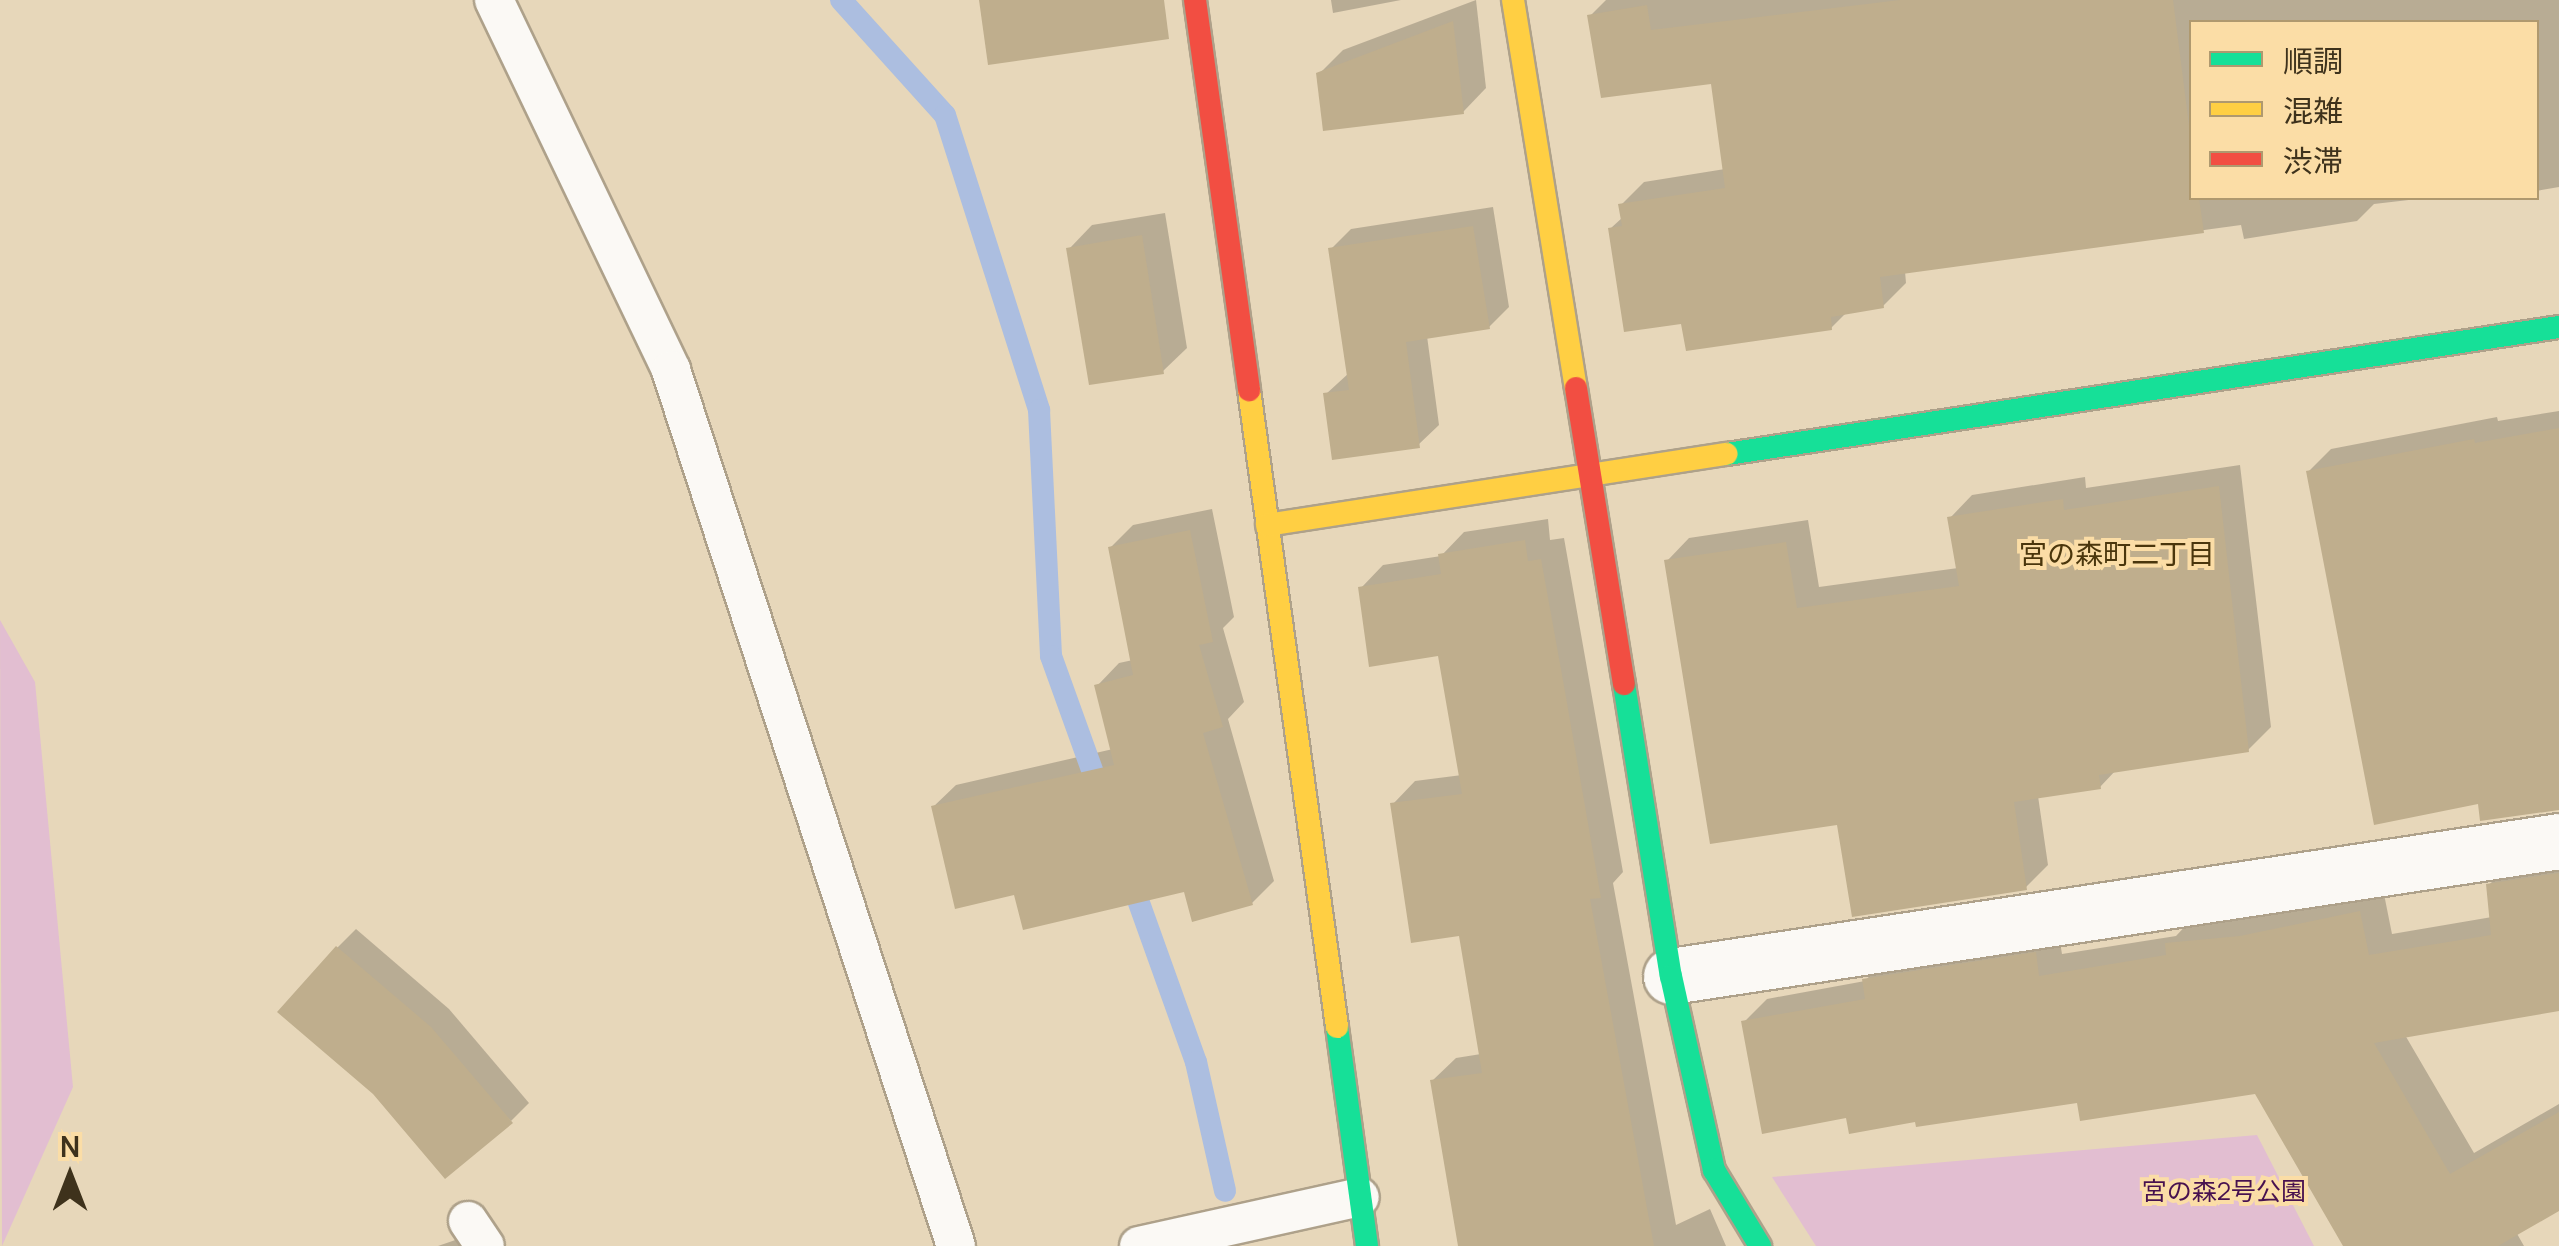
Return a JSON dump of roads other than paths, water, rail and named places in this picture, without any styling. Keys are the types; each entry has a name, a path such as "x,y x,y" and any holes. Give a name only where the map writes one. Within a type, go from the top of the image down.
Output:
{"street":[{"path":"1194,0 1367,1246"},
{"path":"1513,0 1671,976 1714,1170 1760,1246"},
{"path":"1268,525 2559,327"},
{"path":"1671,976 2559,841"}],"lane":[{"path":"494,0 671,370 956,1246"},
{"path":"1139,1246 1360,1198"}],"waterway":[{"path":"841,0 945,115 1039,410 1051,656 1102,798"},
{"path":"1129,875 1196,1062 1225,1191"}],"district":[{"name":"宮の森町二丁目","path":"2117,553"}],"park label":[{"name":"宮の森2号公園","path":"2224,1191"}]}
